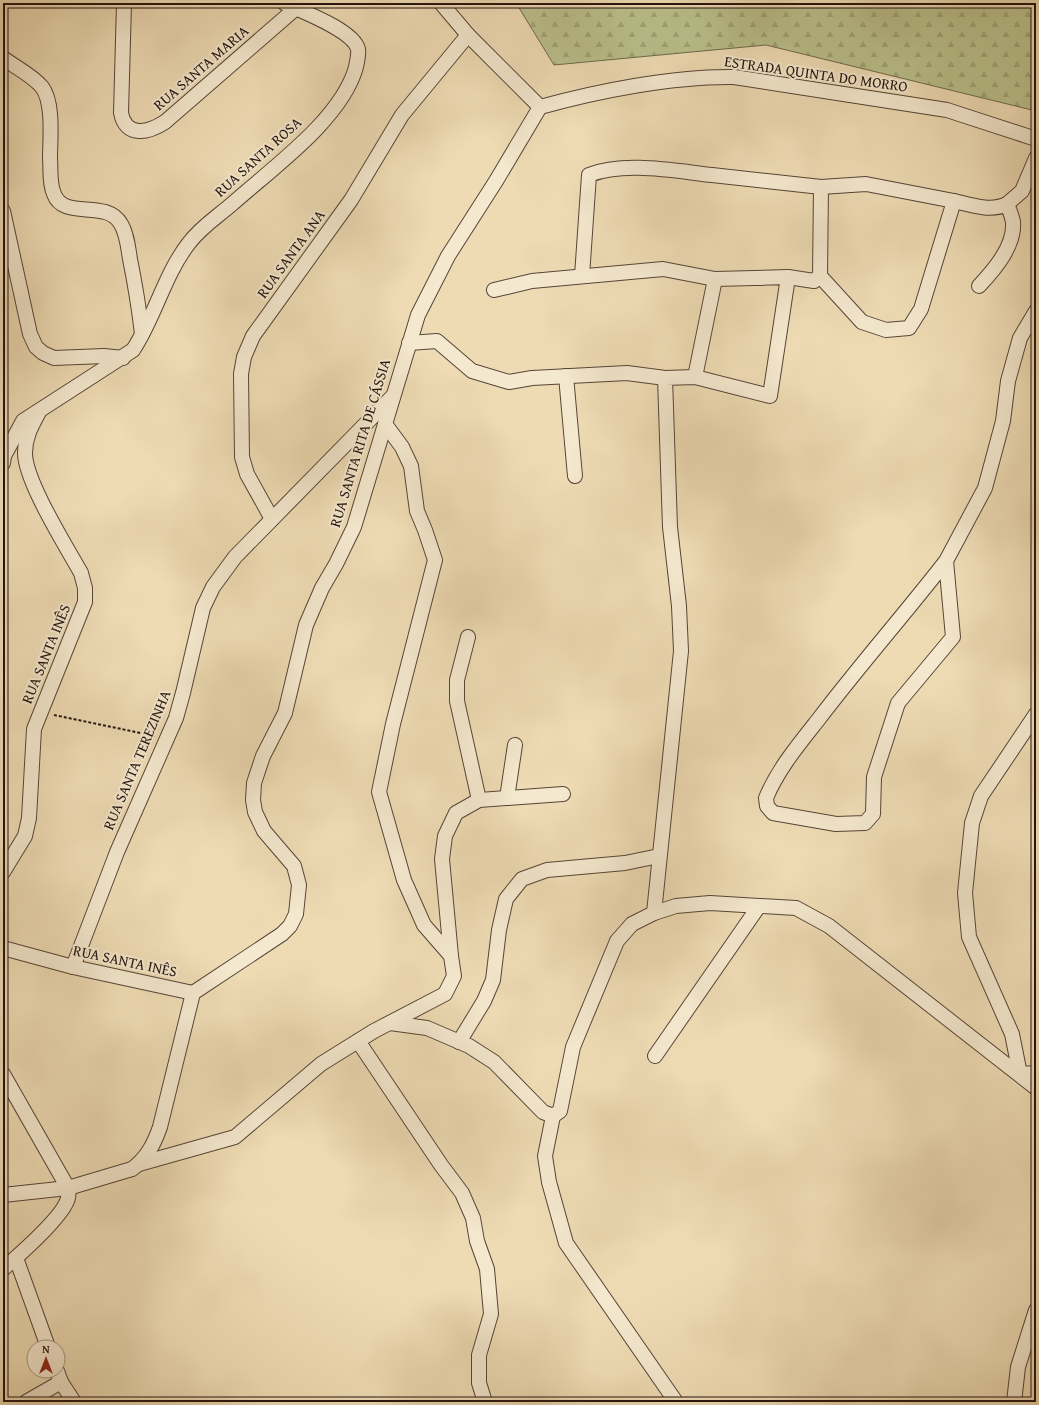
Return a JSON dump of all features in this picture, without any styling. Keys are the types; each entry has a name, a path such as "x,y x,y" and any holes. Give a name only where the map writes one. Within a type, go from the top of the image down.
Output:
{"street":[{"name":"RUA SANTA MARIA","path":"124,3 121,113 123,122 127,128 134,131 156,128 164,122 290,6"},
{"path":"441,3 468,35 540,107"},
{"name":"RUA SANTA ROSA","path":"3,463 4,456 23,421 123,358 133,350 142,336 160,294 183,251 190,242 203,227 306,139 328,116 348,89 358,54 358,47 340,30 290,6"},
{"name":"RUA SANTA ANA","path":"272,518 247,474 242,457 241,374 250,343 253,336 351,200 402,115 468,35"},
{"path":"3,58 41,87 47,96 49,110 51,180 54,195 61,205 73,209 102,210 113,214 121,223 126,235 138,300 142,336"},
{"name":"ESTRADA QUINTA DO MORRO","path":"540,107 573,98 658,83 714,77 734,77 947,110 1036,139"},
{"name":"RUA SANTA RITA DE CÁSSIA","path":"193,993 282,934 290,926 296,914 299,894 298,878 294,866 264,831 255,812 253,800 254,783 263,756 285,713 306,625 322,588 336,564 354,527 418,315 434,280 540,107"},
{"path":"582,276 589,175 597,172 627,168 672,170 821,186 866,184 983,208 1001,207 1007,204 1022,191 1036,158"},
{"path":"821,186 820,276 862,322 886,330 909,328 921,309 954,201"},
{"path":"979,286 996,268 1010,240 1013,222 1007,204"},
{"path":"3,210 30,334 36,347 43,353 54,358 104,356 123,358"},
{"path":"494,290 532,281 663,269 715,278 788,277 814,281 820,276"},
{"path":"410,343 437,341 472,371 509,382 532,378 627,373 665,378 695,377 770,396 788,277"},
{"path":"695,377 715,278"},
{"path":"946,561 953,637 898,703 874,777 873,814 865,823 836,824 773,813 767,806 766,798 790,756 856,669 883,640 946,561 985,488 1003,421 1008,381 1020,338 1036,311"},
{"path":"566,376 575,476"},
{"path":"654,912 681,651 679,606 670,527 665,378"},
{"name":"RUA SANTA TEREZINHA","path":"73,967 116,852 176,718 184,694 208,596 232,561 272,518 395,394"},
{"name":"RUA SANTA INÊS","path":"3,872 25,836 29,818 34,729 81,616 85,602 85,588 81,573 32,482 27,464 25,454 26,440 40,409"},
{"path":"385,424 402,447 411,466 416,511 425,530 435,560 393,724 379,792 404,880 424,925 451,956"},
{"path":"468,637 457,680 457,701 479,800"},
{"path":"1020,1074 1012,1034 969,937 965,893 972,823 981,796 1036,714"},
{"path":"507,798 515,745"},
{"path":"139,1164 235,1137 321,1064 390,1023 446,994 454,976 442,859 445,836 456,813 479,800 563,794"},
{"path":"459,1042 484,1001 493,980 499,930 506,899 522,879 546,870 625,863 659,856"},
{"path":"676,1402 566,1243 549,1182 545,1156 553,1116 560,1111 573,1047 617,941 632,924 654,912 676,906 710,903 796,908 829,926 1036,1088"},
{"path":"655,1056 759,906"},
{"name":"RUA SANTA INÊS","path":"3,948 73,967 193,993"},
{"path":"3,1195 68,1188 132,1169 139,1164 155,1143 193,993"},
{"path":"390,1023 426,1028 459,1042 494,1062 543,1112 553,1116"},
{"path":"358,1041 441,1165 462,1193 474,1218 477,1241 487,1269 491,1314 479,1355 479,1383 485,1402"},
{"path":"1020,1074 1036,1073"},
{"path":"3,1074 68,1188 68,1197 58,1214 16,1258 3,1269"},
{"path":"16,1258 45,1339"},
{"path":"1014,1402 1018,1367 1036,1310"},
{"path":"26,1402 55,1379"},
{"path":"61,1379 74,1402"}],"path":[{"path":"41,712 167,738"}],"green space":[{"path":"516,3 1036,3 1036,111 766,45 554,65"}]}
